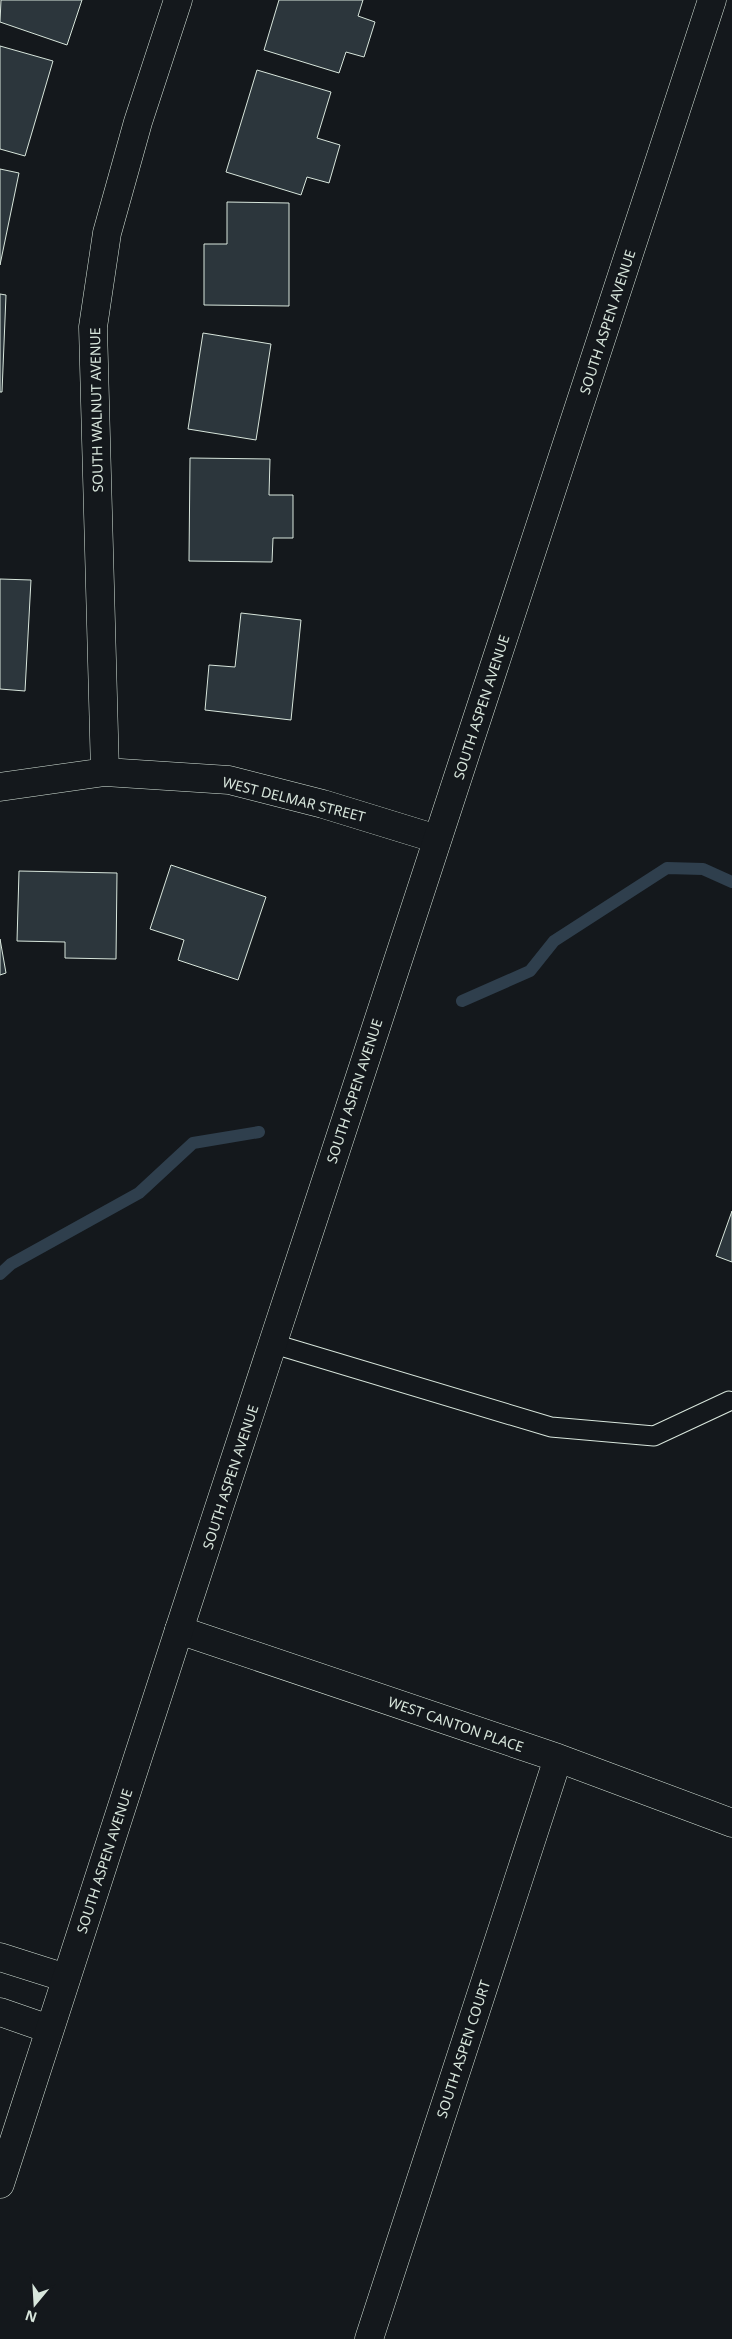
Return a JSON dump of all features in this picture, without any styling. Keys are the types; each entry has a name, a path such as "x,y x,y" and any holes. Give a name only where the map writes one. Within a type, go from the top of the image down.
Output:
{"street":[{"name":"SOUTH WALNUT AVENUE","path":"105,772 93,327 107,233 138,122 178,0"},
{"name":"SOUTH ASPEN AVENUE","path":"0,2184 178,1630 274,1344 712,0"},
{"name":"WEST DELMAR STREET","path":"0,787 105,772 229,780 323,804 437,839"},
{"name":"WEST CANTON PLACE","path":"178,1630 558,1758 732,1823"},
{"name":"SOUTH ASPEN COURT","path":"369,2339 558,1758"},
{"path":"0,1957 66,1978"},
{"path":"0,2012 49,2029"}],"lane":[{"path":"274,1344 551,1427 654,1436 728,1401"}],"building":[{"path":"1,0 82,0 67,45 0,22"},
{"path":"279,0 363,0 358,16 375,22 364,57 346,52 339,73 264,50"},
{"path":"0,46 53,61 25,156 0,149"},
{"path":"257,70 331,92 317,138 340,145 329,183 307,177 301,195 226,172"},
{"path":"0,169 19,173 0,265"},
{"path":"227,202 289,203 289,306 204,305 204,244 227,244"},
{"path":"0,294 6,295 2,392 0,392"},
{"path":"203,333 271,344 256,440 188,429"},
{"path":"190,458 270,459 269,495 293,495 293,538 273,538 272,562 189,561"},
{"path":"0,579 31,580 25,691 0,689"},
{"path":"241,613 301,620 291,720 205,710 209,665 235,667"},
{"path":"171,865 266,897 238,980 178,960 184,940 150,929"},
{"path":"19,871 117,873 116,959 65,958 65,942 17,941"},
{"path":"0,939 6,973 0,975"},
{"path":"732,1211 732,1262 716,1256"}],"waterway":[{"path":"462,1001 530,971 554,941 667,868 703,869 732,882"},
{"path":"0,1274 11,1264 139,1193 193,1143 259,1132"}]}
